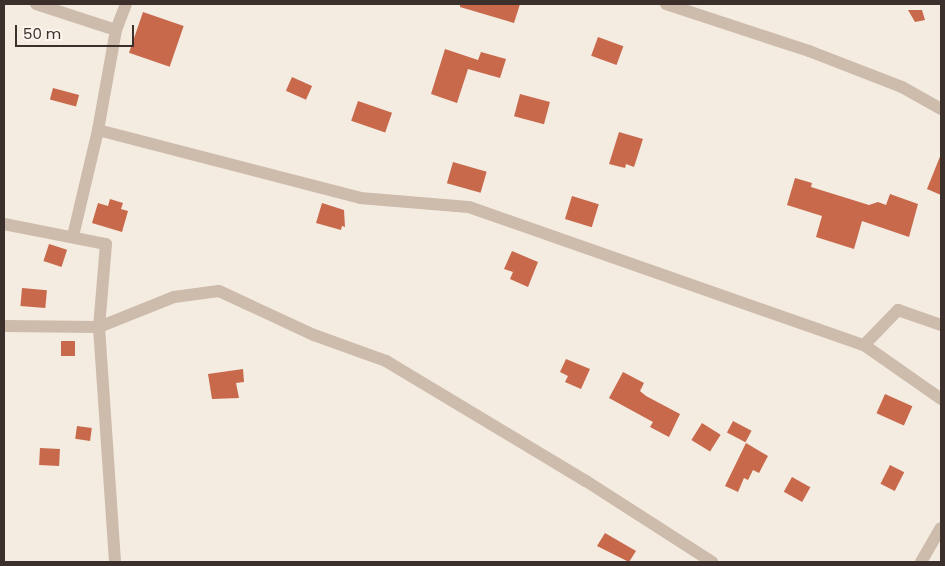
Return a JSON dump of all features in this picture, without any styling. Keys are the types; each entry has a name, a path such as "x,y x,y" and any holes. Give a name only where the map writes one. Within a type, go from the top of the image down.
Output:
{"street":[{"path":"36,4 116,30"},
{"path":"73,236 98,130 116,30 126,4"},
{"path":"666,4 809,51 902,88 941,109"},
{"path":"98,130 360,198 469,206 864,345 941,399"},
{"path":"4,224 73,236 106,244 99,327 115,562"},
{"path":"4,326 99,327 174,298 219,292 314,335 386,361 586,481 712,562"},
{"path":"864,345 898,310 941,325"},
{"path":"921,562 941,528"}],"building":[{"path":"460,4 520,4 514,23 460,7"},
{"path":"908,10 922,10 925,20 915,22"},
{"path":"143,12 184,26 170,67 129,53"},
{"path":"598,37 623,46 617,65 591,56"},
{"path":"445,49 478,60 481,52 506,59 500,78 468,69 457,103 431,94"},
{"path":"292,77 312,86 306,100 286,91"},
{"path":"53,88 79,95 76,107 50,100"},
{"path":"520,94 550,102 544,124 514,116"},
{"path":"358,101 392,113 385,133 351,121"},
{"path":"619,132 643,139 634,167 626,164 625,168 609,164"},
{"path":"941,154 941,195 927,189"},
{"path":"453,162 487,172 481,193 447,183"},
{"path":"795,178 812,183 811,187 869,205 878,202 886,205 890,194 918,204 909,237 862,221 854,249 816,237 822,216 787,205"},
{"path":"572,196 599,204 592,227 565,219"},
{"path":"110,199 123,203 121,209 128,211 122,232 92,223 98,203 108,206"},
{"path":"322,203 344,210 345,227 342,226 341,230 316,223"},
{"path":"49,244 67,250 62,267 43,261"},
{"path":"512,251 538,262 528,287 510,279 513,272 504,269"},
{"path":"22,288 47,290 45,308 20,306"},
{"path":"61,341 75,341 75,356 61,356"},
{"path":"566,359 590,369 581,389 565,382 568,376 560,372"},
{"path":"243,369 244,382 236,383 239,398 212,399 208,374"},
{"path":"623,372 644,383 640,391 646,396 680,414 669,437 650,427 653,422 609,398"},
{"path":"885,394 912,406 904,425 876,413"},
{"path":"733,421 752,431 745,442 727,432"},
{"path":"702,423 721,435 710,452 691,440"},
{"path":"77,426 92,428 90,441 75,439"},
{"path":"746,443 768,456 759,473 753,470 748,480 744,478 738,492 725,486"},
{"path":"40,448 60,449 59,466 39,465"},
{"path":"890,465 904,472 895,491 880,484"},
{"path":"792,477 810,487 802,502 784,492"},
{"path":"605,533 636,551 629,562 597,546"}]}
